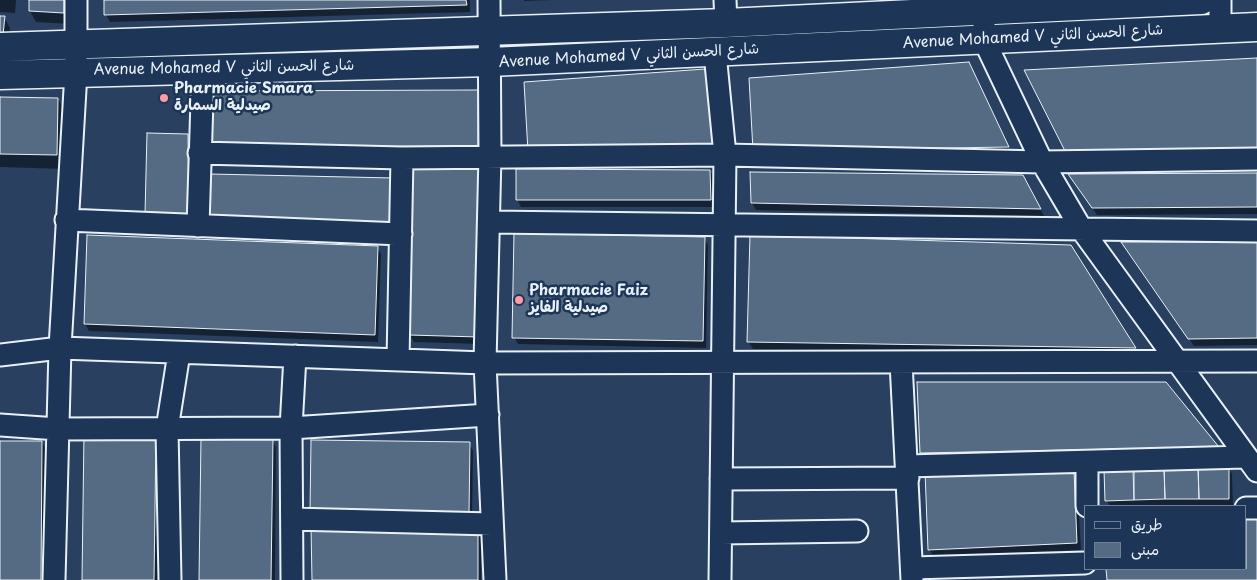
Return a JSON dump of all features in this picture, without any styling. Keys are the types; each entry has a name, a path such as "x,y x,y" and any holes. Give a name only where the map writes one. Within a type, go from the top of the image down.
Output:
{"main road":[{"name":"Avenue Mohamed V شارع الحسن الثاني","path":"0,47 75,43 489,32 725,12 1201,0"},
{"name":"Avenue Mohamed V شارع الحسن الثاني","path":"0,75 490,62 1257,27"}],"street":[{"path":"54,580 60,348 76,72 76,0"},
{"path":"489,0 490,155 485,363 494,580"},
{"path":"1220,0 1220,28"},
{"path":"984,6 984,40 1042,162 1082,230 1251,464"},
{"path":"715,53 725,155 720,580"},
{"path":"198,226 203,69"},
{"path":"199,153 402,158 490,155 725,155 1042,162 1257,159"},
{"path":"398,360 402,158"},
{"path":"66,220 401,234"},
{"path":"489,222 1257,231"},
{"path":"0,355 60,348 485,363 1257,361"},
{"path":"170,580 168,429 179,353"},
{"path":"292,580 291,428 295,356"},
{"path":"901,362 912,574 1084,560"},
{"path":"0,425 58,429 291,428 488,415"},
{"path":"721,479 1087,463 1251,464"},
{"path":"1087,463 1087,505"},
{"path":"292,520 492,524"},
{"path":"721,533 857,531"},
{"path":"1069,580 1084,561"}],"building":[{"path":"29,0 64,0 64,13 29,11"},
{"path":"104,0 466,0 467,5 104,15"},
{"path":"0,16 5,16 3,35 0,34"},
{"path":"1257,58 1257,149 1065,151 1024,70"},
{"path":"969,62 1009,147 753,151 749,78"},
{"path":"705,69 715,148 528,152 524,82"},
{"path":"478,90 478,146 210,147 210,91"},
{"path":"0,97 58,98 57,155 0,154"},
{"path":"147,133 188,134 189,215 145,214"},
{"path":"412,163 482,165 479,337 409,335"},
{"path":"516,169 710,170 711,200 516,200"},
{"path":"750,172 1023,175 1041,209 751,203"},
{"path":"1257,173 1257,207 1092,208 1068,174"},
{"path":"209,174 394,178 393,224 208,219"},
{"path":"514,233 705,237 703,341 512,338"},
{"path":"87,235 378,246 375,335 84,324"},
{"path":"750,235 1071,245 1136,348 747,342"},
{"path":"1121,242 1257,242 1257,338 1188,339"},
{"path":"917,382 1166,382 1219,447 920,453"},
{"path":"84,433 156,435 154,580 82,580"},
{"path":"201,438 273,439 271,580 199,580"},
{"path":"311,440 470,442 469,513 310,511"},
{"path":"0,441 42,441 41,580 0,580"},
{"path":"1229,465 1229,499 1199,499 1198,466"},
{"path":"1164,466 1198,466 1199,499 1165,499"},
{"path":"1164,466 1165,499 1134,500 1134,467"},
{"path":"1074,470 1077,543 928,550 925,471"},
{"path":"1104,470 1133,470 1134,500 1105,501"},
{"path":"1257,512 1257,580 1107,580 1106,570 1247,570 1247,513"},
{"path":"311,527 478,527 478,580 312,580"}],"place":[{"name":"Pharmacie Smara صيدلية السمارة","path":"164,98"},
{"name":"Pharmacie Faiz صيدلية الفايز","path":"519,300"}]}
